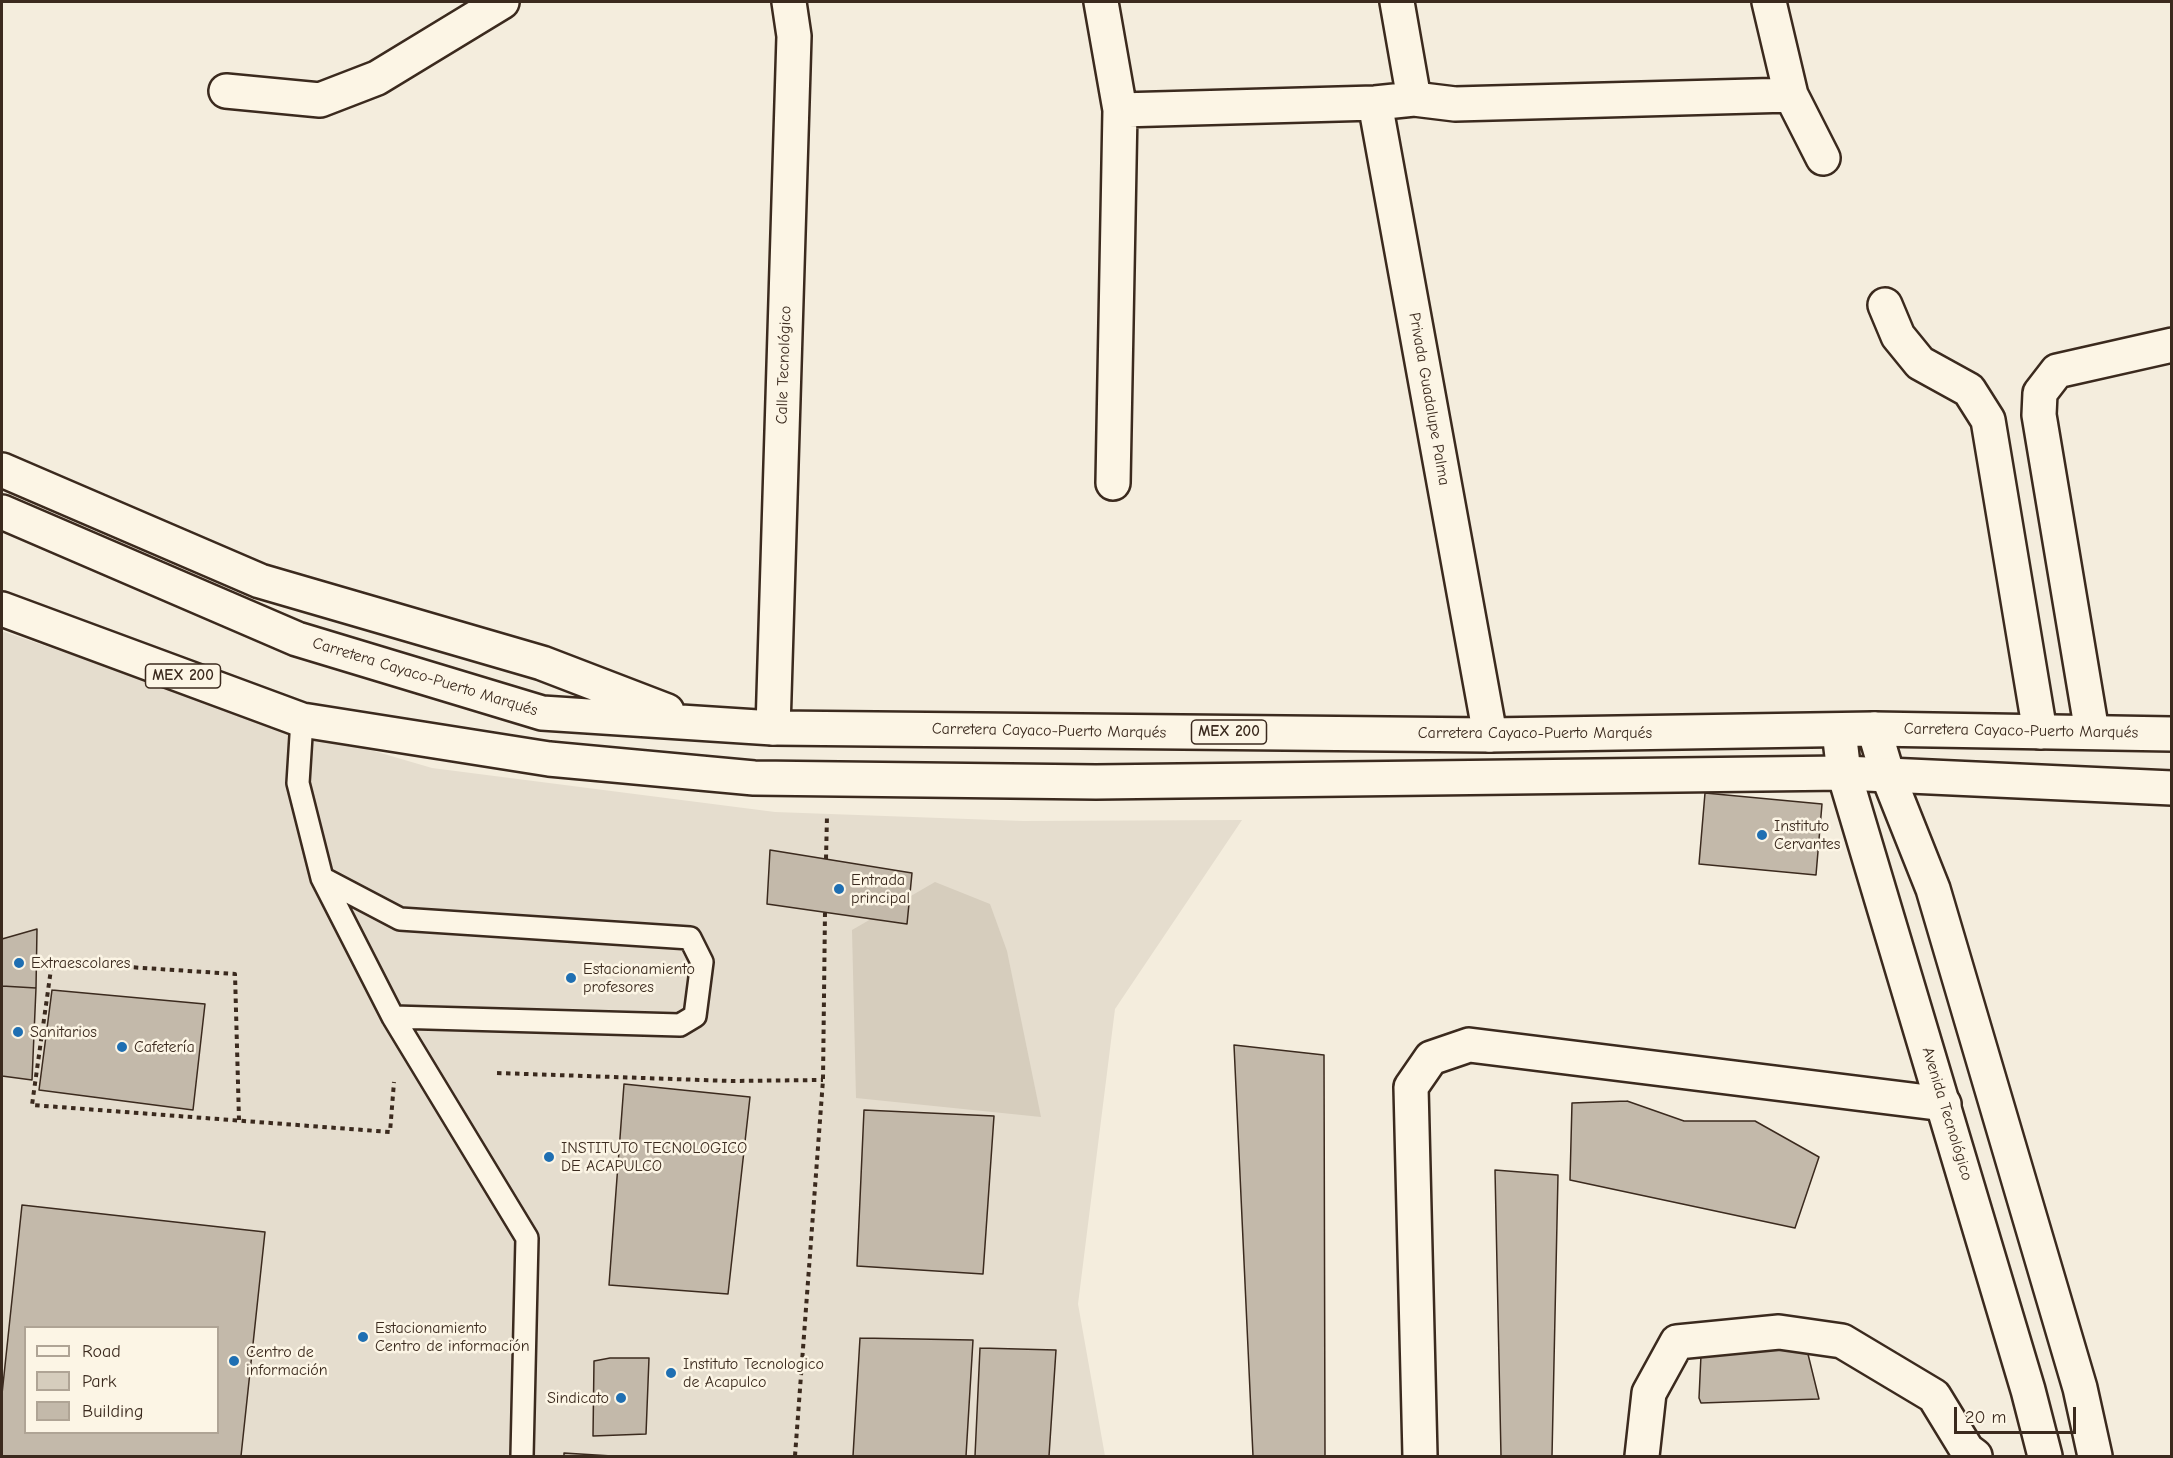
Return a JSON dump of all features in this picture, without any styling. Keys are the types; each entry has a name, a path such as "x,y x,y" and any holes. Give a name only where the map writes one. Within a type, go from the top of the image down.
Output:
{"main road":[{"path":"226,91 320,100 377,78 502,2"},
{"name":"Calle Tecnológico","path":"773,728 794,36 789,2"},
{"path":"1101,2 1120,110 1113,483"},
{"path":"1397,2 1414,99"},
{"path":"1769,2 1791,95 1823,158"},
{"path":"1120,110 1375,103 1414,99 1455,104 1791,95"},
{"name":"Privada Guadalupe Palma","path":"1375,103 1490,735"},
{"path":"1884,305 1898,336 1920,363 1969,390 1988,420 2040,732"},
{"path":"2092,732 2039,415 2040,393 2057,371 2172,345"},
{"path":"2,470 260,581 542,663 696,723"},
{"name":"Carretera Cayaco-Puerto Marqués","path":"2,512 297,639 542,713 773,728 1490,735 1874,729 2172,734"},
{"name":"MEX 200","path":"2,609 302,720 549,759 754,778 1096,782 1844,773 2172,788"},
{"path":"1874,729 1888,776 1933,889 2080,1388 2095,1456"},
{"name":"Avenida Tecnológico","path":"1839,730 1844,773 1944,1104 2028,1390 2045,1456"},
{"path":"1420,1456 1411,1088 1431,1058 1469,1045 1944,1104"},
{"path":"1642,1456 1649,1393 1677,1342 1779,1332 1842,1341 1934,1396 1967,1450 1975,1456"}],"lane":[{"path":"302,720 298,783 322,878 393,1017 527,1238 522,1456"},
{"path":"322,878 400,919 690,938 702,962 695,1017 680,1025 393,1017"}],"path":[{"path":"795,1456 823,1080 825,912"},
{"path":"239,1120 236,974 52,962 32,1105 390,1132 394,1073"},
{"path":"497,1073 731,1082 823,1080"}],"shaded area":[{"name":"INSTITUTO TECNOLOGICO DE ACAPULCO","path":"2,631 227,708 432,768 775,812 1023,821 1242,820 1115,1009 1078,1304 1105,1456 2,1456"}],"green space":[{"path":"935,882 990,904 1007,951 1041,1117 856,1098 852,930"}],"building":[{"name":"Instituto Cervantes","path":"1705,793 1822,804 1816,875 1699,864"},
{"name":"Entrada principal","path":"770,850 912,873 907,924 767,904"},
{"name":"Extraescolares","path":"37,929 36,988 2,986 2,939"},
{"name":"Sanitarios","path":"2,986 36,988 32,1080 2,1076"},
{"name":"Cafetería","path":"52,990 205,1004 193,1110 39,1090"},
{"path":"1234,1045 1324,1055 1325,1456 1253,1456"},
{"path":"624,1084 750,1097 728,1294 609,1285"},
{"path":"1627,1101 1684,1121 1755,1121 1819,1157 1795,1228 1570,1180 1572,1103"},
{"path":"864,1110 994,1116 983,1274 857,1266"},
{"path":"1495,1170 1558,1175 1552,1456 1501,1456"},
{"name":"Centro de información","path":"22,1205 265,1232 241,1456 2,1456 2,1394"},
{"path":"860,1338 973,1340 966,1456 853,1456"},
{"path":"1805,1342 1819,1399 1701,1403 1699,1398 1701,1355 1709,1356 1699,1352"},
{"path":"980,1348 1056,1350 1049,1456 975,1456"},
{"name":"Sindicato","path":"610,1358 649,1358 646,1434 593,1436 594,1361"},
{"path":"564,1453 612,1456 564,1456"}],"place":[{"name":"Instituto Cervantes","path":"1762,835"},
{"name":"Entrada principal","path":"839,889"},
{"name":"Extraescolares","path":"19,963"},
{"name":"Estacionamiento profesores","path":"571,978"},
{"name":"Sanitarios","path":"18,1032"},
{"name":"Cafetería","path":"122,1047"},
{"name":"INSTITUTO TECNOLOGICO DE ACAPULCO","path":"549,1157"},
{"name":"Estacionamiento Centro de información","path":"363,1337"},
{"name":"Centro de información","path":"234,1361"},
{"name":"Instituto Tecnologico de Acapulco","path":"671,1373"},
{"name":"Sindicato","path":"621,1398"}]}
